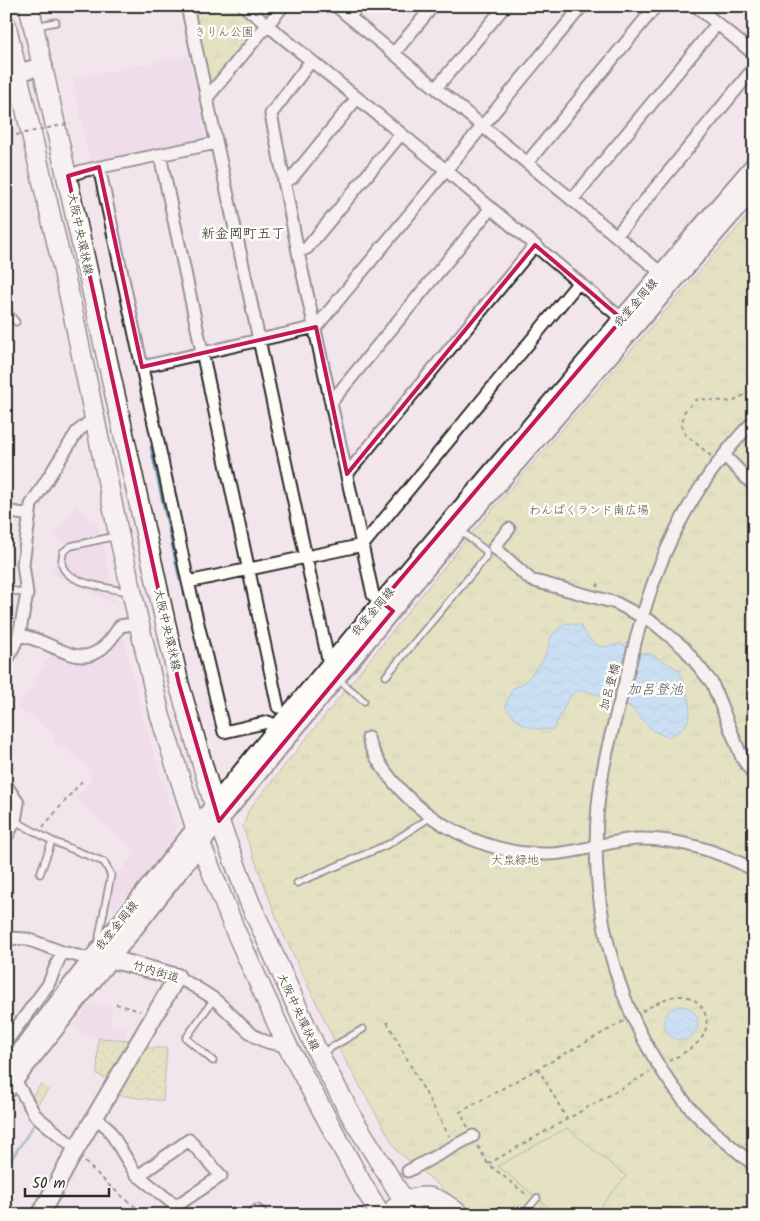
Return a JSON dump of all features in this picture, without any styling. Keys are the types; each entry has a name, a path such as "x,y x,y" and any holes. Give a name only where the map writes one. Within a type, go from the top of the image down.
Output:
{"main road":[{"name":"大阪中央環状線","path":"29,6 44,66 179,684 217,812 250,903 318,1055 353,1119 409,1208"},
{"name":"大阪中央環状線","path":"6,25 11,78 70,299 119,536 160,715 202,845 235,930 287,1045 363,1186 381,1215"},
{"path":"11,78 44,66"},
{"name":"我堂金岡線","path":"9,1080 111,959 202,845 217,812 278,727 330,664 459,529 667,277 754,165"},
{"name":"我堂金岡線","path":"9,1080 90,959 196,827 217,812 338,679 387,606 622,319 667,277 754,189"},
{"name":"竹内街道","path":"90,959 111,959 177,977"},
{"path":"40,1215 75,1150 177,977"},
{"path":"385,1215 409,1208 426,1196 436,1198 460,1215"}],"street":[{"path":"186,6 330,664"},
{"path":"244,6 447,171 622,319"},
{"path":"206,99 283,6"},
{"path":"336,6 667,277"},
{"path":"349,17 358,6"},
{"path":"394,54 432,6"},
{"path":"436,88 505,6"},
{"path":"142,368 316,327 582,6"},
{"path":"527,163 656,6"},
{"path":"696,6 754,54"},
{"path":"572,200 718,24"},
{"path":"311,61 271,114 298,252 364,545 373,594 387,606"},
{"path":"616,236 754,68"},
{"path":"284,181 292,178 357,98"},
{"path":"298,252 307,248 401,134"},
{"path":"68,176 99,167 216,143"},
{"path":"160,155 278,707"},
{"path":"99,167 188,582 224,732 268,722 278,727"},
{"path":"332,401 490,208"},
{"path":"347,474 535,245"},
{"path":"188,582 364,545 579,282"},
{"path":"6,663 19,635 27,594 24,564 29,515 36,494 77,432 94,418"},
{"name":"加呂登橋","path":"633,1016 612,960 600,908 596,846 599,803 611,736 652,580 675,528 698,488 721,458 754,421"},
{"path":"721,458 754,486"},
{"path":"6,511 29,515"},
{"path":"509,529 494,547 532,580 616,603 643,616 684,648 712,683 742,758 754,776"},
{"path":"19,635 36,639 71,655 85,657 92,656 108,642 120,626 139,623"},
{"path":"368,738 374,754 392,781 406,796 431,817 479,842 514,851 548,854 637,839 674,842 713,852 754,870"},
{"path":"6,784 18,803 15,820 6,838"},
{"name":"竹内街道","path":"6,938 27,939 62,952 90,959"},
{"path":"6,1042 48,985 62,952"},
{"name":"竹内街道","path":"177,977 214,1000 255,1038 271,1045 287,1045"},
{"path":"633,1016 660,1066 692,1110 754,1165"},
{"path":"9,1080 35,1115 75,1150"},
{"path":"95,1117 108,1128 138,1176 176,1206 221,1176 189,1140 138,1176"},
{"path":"408,1171 473,1136"},
{"path":"252,1215 257,1211 262,1215"}],"lane":[{"path":"34,26 56,22"},
{"path":"6,310 16,322"},
{"path":"386,676 486,557 486,551 459,529"},
{"path":"119,536 71,546 63,552 62,564 67,574 77,580 132,593"},
{"path":"6,589 27,594"},
{"path":"338,679 364,701"},
{"path":"297,882 389,844 431,817"},
{"path":"15,820 52,841 99,858 108,867 111,876 99,936 104,941"},
{"path":"40,874 52,841"},
{"path":"213,1061 186,1038 214,1000"},
{"path":"318,1055 363,1029"},
{"path":"523,1215 535,1199"}],"path":[{"path":"16,135 71,123"},
{"path":"721,458 685,434 682,425 684,412 694,400 733,402 754,389"},
{"path":"38,833 82,782"},
{"path":"460,1112 669,998 678,996 694,1000 705,1013 706,1030 702,1038 689,1050 488,1164 535,1199 550,1215"},
{"path":"116,1004 147,1013 153,1017"},
{"path":"387,1022 454,1146"},
{"path":"538,1068 567,1119"},
{"path":"75,1150 111,1187 145,1215"}],"highlighted area":[{"path":"99,167 142,367 316,327 347,474 535,245 622,319 381,602 393,611 219,821 179,684 68,176"}],"shaded area":[{"path":"188,55 206,138 90,162 72,79"},
{"path":"75,505 98,523 117,606 50,572 66,545 55,537"},
{"path":"122,630 145,723 176,826 173,841 117,912 109,905 114,876 137,853 75,799 91,780 90,769 54,741 53,733 18,708 53,650 84,661 93,659 113,644"},
{"path":"91,1003 113,1008 109,1025 126,1028 125,1039 98,1038 85,1034 73,1026"}],"green space":[{"name":"きりん公園","path":"192,6 239,6 260,24 260,29 215,84 209,83"},
{"name":"大泉緑地","path":"754,209 754,1215 475,1215 397,1151 336,1044 280,927 243,828 248,811 465,541"},
{"path":"98,1038 131,1040 108,1080 97,1074"},
{"path":"144,1048 167,1048 163,1101 116,1095"},
{"path":"41,1084 48,1090 34,1109 29,1101"},
{"path":"567,1128 626,1176 594,1215 558,1215 498,1166"}],"water":[{"name":"加呂登池","path":"565,623 580,625 589,639 601,647 622,644 633,652 651,654 679,670 690,709 689,718 685,726 678,732 666,737 652,730 631,707 588,691 578,691 569,697 554,729 531,728 516,719 505,706 512,689 524,683 544,659 552,635"},
{"path":"681,1006 688,1007 693,1011 697,1016 697,1030 693,1035 688,1039 681,1040 674,1039 669,1035 665,1030 664,1023 665,1016 669,1011 674,1007"}],"waterway":[{"path":"151,447 180,580"},
{"path":"6,1167 36,1122"}],"district":[{"name":"新金岡町五丁","path":"243,234"}],"park label":[{"name":"わんぱくランド南広場","path":"589,510"}]}
